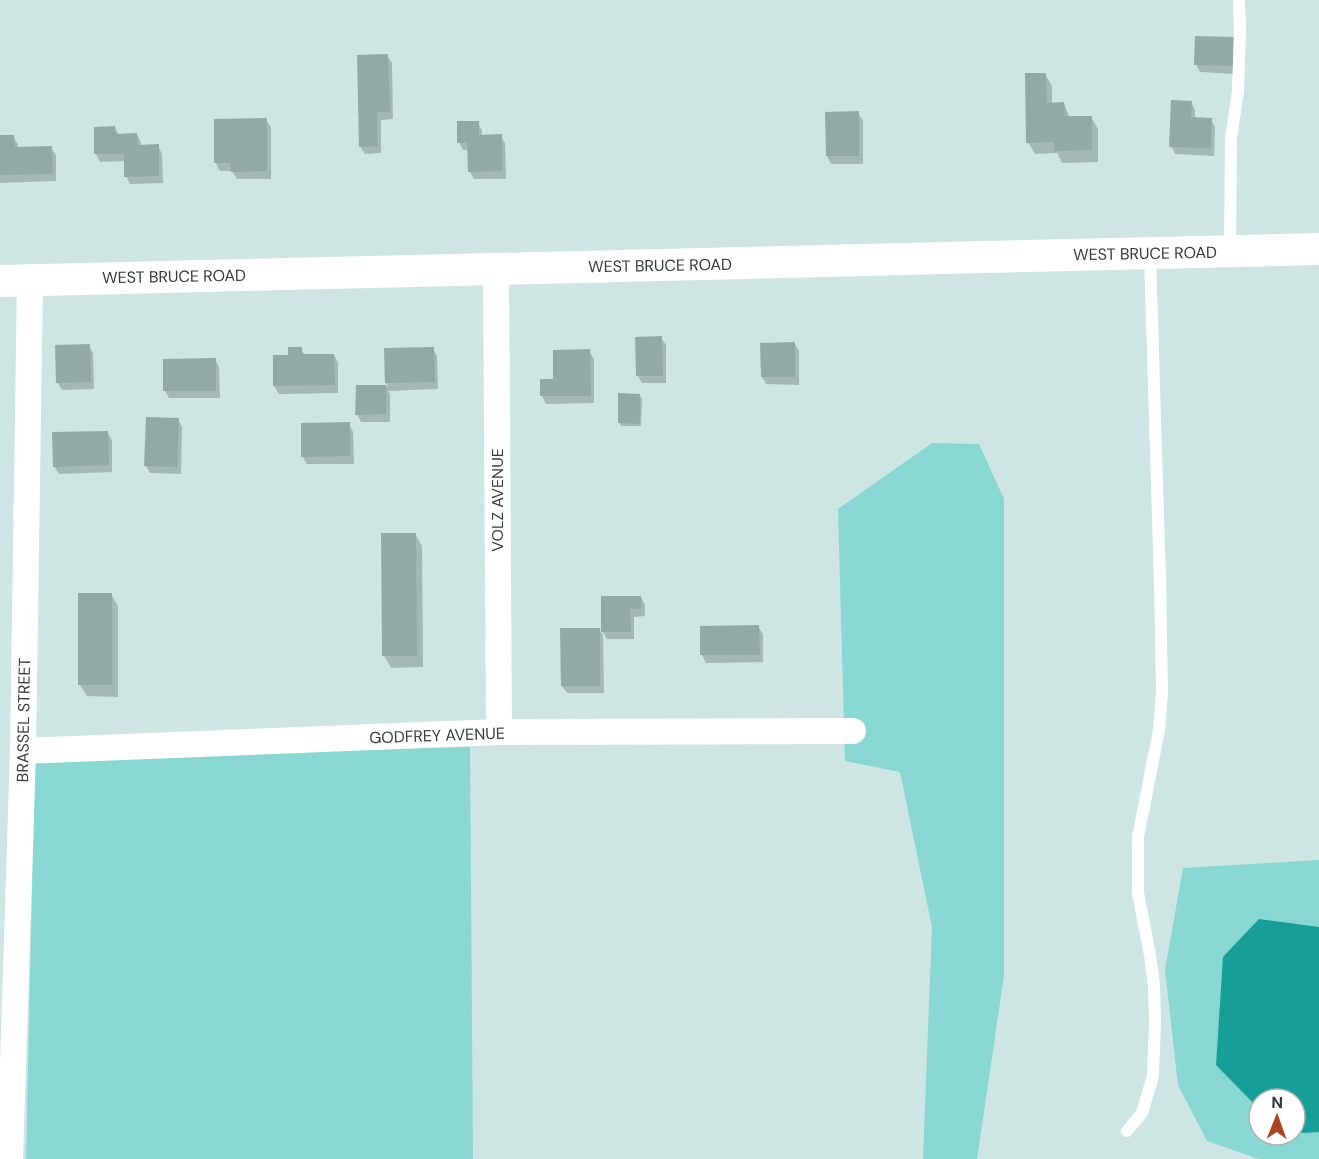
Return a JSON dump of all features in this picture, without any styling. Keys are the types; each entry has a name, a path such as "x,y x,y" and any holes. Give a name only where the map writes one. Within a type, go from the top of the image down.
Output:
{"street":[{"name":"WEST BRUCE ROAD","path":"15,280 1319,249"},
{"name":"VOLZ AVENUE","path":"496,269 499,732"},
{"name":"BRASSEL STREET","path":"10,1159 22,751 15,280"},
{"name":"GODFREY AVENUE","path":"22,751 499,732 853,731"}],"lane":[{"path":"1230,251 1231,139 1238,91 1239,0"},
{"path":"1127,1131 1142,1113 1153,1076 1155,1020 1150,955 1138,893 1138,837 1160,730 1162,692 1150,253"}],"shaded area":[{"path":"932,443 979,444 1004,499 1004,976 977,1159 923,1159 932,927 900,772 845,761 838,509"},
{"path":"470,747 473,1159 26,1159 35,758"},
{"path":"1319,860 1319,1159 1259,1159 1207,1141 1178,1085 1165,970 1183,868"},
{"path":"1259,919 1319,927 1319,1132 1307,1133 1307,1087 1247,1087 1247,1097 1216,1065 1223,957"}],"building":[{"path":"1195,36 1234,37 1233,66 1194,65"},
{"path":"388,54 390,112 377,112 378,146 359,147 357,55"},
{"path":"1025,73 1046,73 1047,103 1064,102 1065,116 1092,116 1092,150 1054,151 1054,142 1026,143"},
{"path":"1171,100 1192,101 1191,117 1212,118 1211,148 1169,147"},
{"path":"859,111 859,156 826,156 825,112"},
{"path":"267,118 267,171 231,172 230,163 214,163 214,119"},
{"path":"457,121 479,121 479,135 502,134 502,171 468,172 467,143 457,143"},
{"path":"115,126 116,134 137,133 138,145 159,144 159,176 124,177 124,154 94,154 94,127"},
{"path":"0,135 14,135 15,147 52,146 53,174 0,175"},
{"path":"662,336 663,376 636,376 635,337"},
{"path":"795,342 795,377 761,377 760,343"},
{"path":"90,344 91,382 56,383 55,345"},
{"path":"288,347 302,347 302,354 334,354 335,385 273,386 273,355 288,355"},
{"path":"434,347 435,382 385,383 384,348"},
{"path":"590,349 591,396 540,396 540,379 553,379 553,350"},
{"path":"216,358 216,391 163,391 163,359"},
{"path":"356,385 386,385 386,414 355,415"},
{"path":"618,393 640,394 640,424 618,423"},
{"path":"146,417 179,418 177,467 144,466"},
{"path":"350,422 350,456 301,457 301,423"},
{"path":"108,431 109,465 53,467 52,432"},
{"path":"381,533 416,533 417,656 382,656"},
{"path":"78,593 112,593 112,685 78,685"},
{"path":"601,596 641,596 642,609 630,609 631,632 601,632"},
{"path":"759,625 760,655 700,655 700,626"},
{"path":"560,628 600,628 600,686 561,686"}]}
